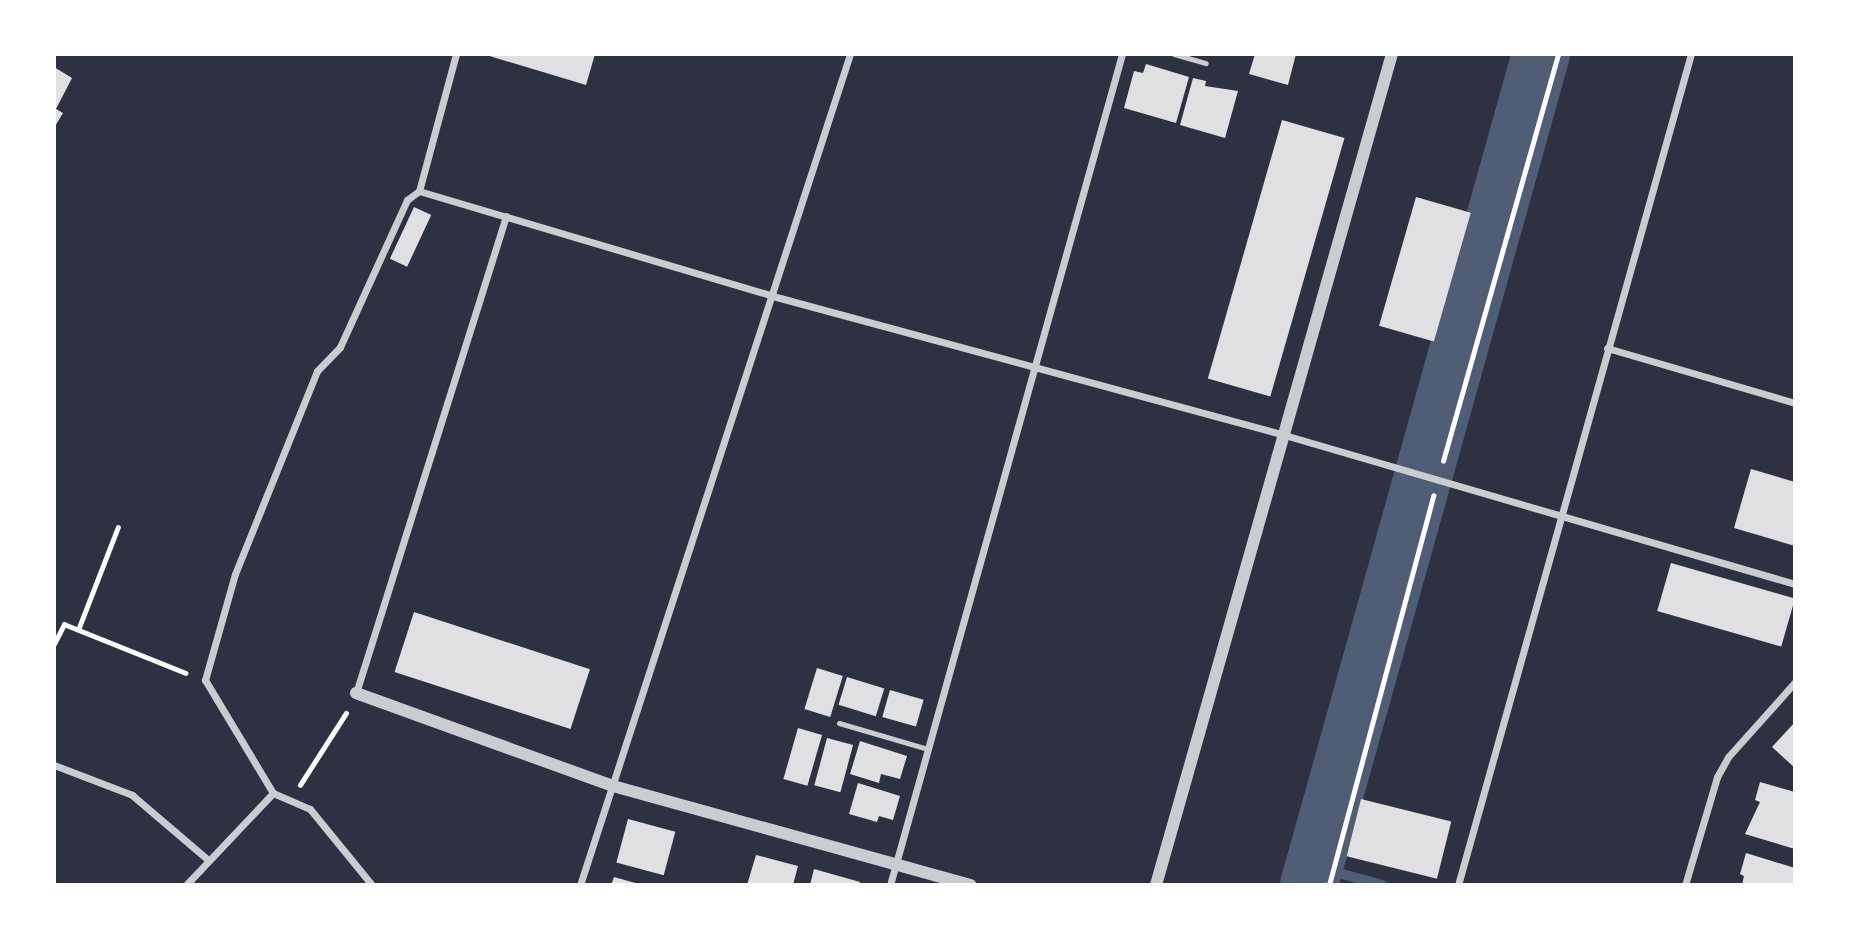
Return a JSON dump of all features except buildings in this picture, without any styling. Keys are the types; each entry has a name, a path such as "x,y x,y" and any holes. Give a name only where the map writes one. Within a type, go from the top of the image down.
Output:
{"street":[{"path":"372,885 310,809 292,797 273,793 205,680 234,574 317,372 341,347 407,200 419,191 456,54"},
{"path":"580,885 769,295 850,54"},
{"path":"890,885 1122,54"},
{"path":"1156,885 1392,54"},
{"path":"1458,885 1691,54"},
{"path":"419,191 769,295 1282,434 1795,584"},
{"path":"506,216 356,693 613,786 971,885"},
{"path":"1607,348 1795,403"},
{"path":"1685,885 1717,777 1728,757 1795,682"},
{"path":"54,765 132,795 208,859"},
{"path":"186,885 273,793"}],"lane":[{"path":"1174,54 1206,62"},
{"path":"839,723 928,749"}],"path":[{"path":"1330,885 1435,480 1558,54"},
{"path":"78,630 118,527"},
{"path":"54,644 64,624 205,680"},
{"path":"292,797 356,693"}],"waterway":[{"path":"1309,885 1541,54"},
{"path":"1314,866 1382,885"}]}
